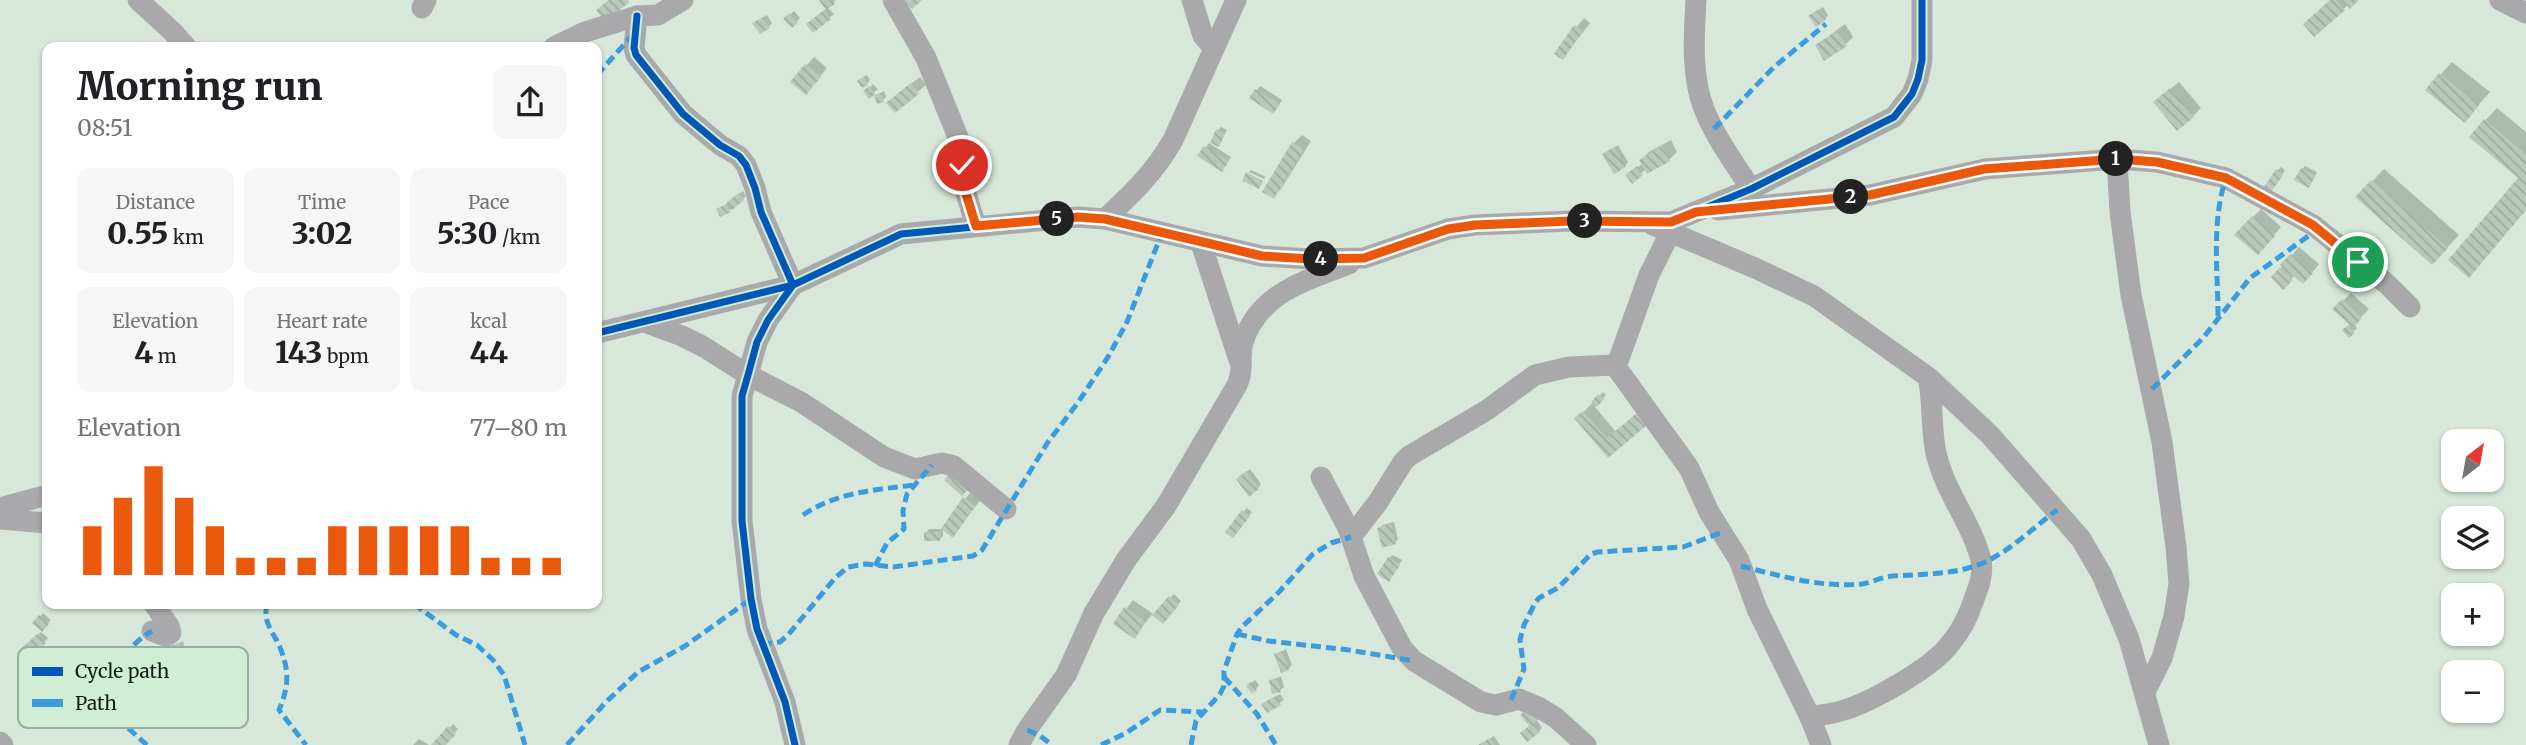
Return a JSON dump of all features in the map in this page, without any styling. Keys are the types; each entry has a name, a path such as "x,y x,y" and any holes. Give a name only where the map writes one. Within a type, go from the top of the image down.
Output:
{"street":[{"path":"138,0 182,42"},
{"path":"564,42 585,32 637,16 659,15 683,0"},
{"path":"893,0 926,58 960,142 964,187 976,226"},
{"path":"1192,0 1203,36 1214,47"},
{"path":"1105,219 1143,184 1162,160 1236,0"},
{"path":"1696,0 1694,30 1697,81 1704,109 1751,189"},
{"path":"1020,745 1027,730 1066,675 1094,613 1126,560 1166,506 1241,378 1244,340 1262,308 1287,288 1448,229 1475,225 1571,221 1671,222 1751,189 1894,117 1912,94 1918,79 1922,61 1922,0"},
{"path":"2500,0 2526,13"},
{"path":"637,16 634,48 636,55 683,114 720,145 739,156 746,165 761,212 793,285"},
{"path":"1696,212 1870,195 1984,169 2118,159 2157,162 2226,178 2313,225 2387,284 2410,307"},
{"path":"2118,159 2120,212 2131,295 2162,443 2179,584 2174,616 2162,658 2145,692"},
{"path":"602,332 793,285 901,233 1078,217 1105,219 1262,256 1364,258"},
{"path":"1647,223 1814,296 1928,377 1990,435 2081,539 2102,575 2129,639 2159,745"},
{"path":"1670,233 1649,275 1616,365 1619,374 1689,468 1709,512 1739,559 1757,609 1821,745"},
{"path":"1201,243 1241,365"},
{"path":"793,285 768,320 757,342 742,396 743,521 751,599 757,629 785,702 795,745"},
{"path":"644,323 682,336 724,359 801,402 884,457 903,466 915,469 942,463 954,466 1006,509"},
{"path":"724,359 742,396"},
{"path":"1351,537 1409,456 1487,410 1535,375 1569,367 1616,365"},
{"path":"1810,718 1843,711 1873,697 1934,660 1950,645 1968,617 1978,589 1982,563 1975,542 1942,475 1934,440 1932,394 1928,377"},
{"path":"1321,477 1348,528 1364,576 1392,632 1414,661 1480,702 1496,705 1511,700 1527,701 1556,718 1586,745"},
{"path":"0,508 42,495"},
{"path":"0,519 42,523"},
{"path":"152,631 166,635 171,633 157,609"}],"building":[{"path":"609,0 630,2 605,21 596,10"},
{"path":"819,0 832,0 835,4 826,10"},
{"path":"904,0 922,0 912,9"},
{"path":"2330,0 2336,0 2345,10 2314,37 2303,24"},
{"path":"2342,0 2359,0 2350,9"},
{"path":"1819,9 1826,20 1816,27 1808,16"},
{"path":"824,10 831,19 813,33 806,24"},
{"path":"789,13 798,23 792,28 783,19"},
{"path":"763,17 770,28 760,34 752,23"},
{"path":"1574,25 1583,31 1563,60 1554,54"},
{"path":"1837,31 1847,46 1824,61 1815,45"},
{"path":"805,64 821,77 806,95 790,82"},
{"path":"2439,73 2479,105 2465,123 2425,90"},
{"path":"863,77 868,85 862,88 857,81"},
{"path":"911,83 919,94 895,113 886,103"},
{"path":"869,86 875,94 869,99 863,91"},
{"path":"2170,88 2194,117 2177,131 2153,102"},
{"path":"1255,89 1280,104 1273,114 1249,98"},
{"path":"881,93 884,102 877,104 874,95"},
{"path":"2484,119 2526,154 2526,210 2469,278 2448,260 2518,178 2469,137"},
{"path":"1216,129 1225,134 1219,147 1210,143"},
{"path":"1292,142 1304,149 1274,199 1262,192"},
{"path":"1204,146 1229,161 1222,172 1197,156"},
{"path":"1662,146 1670,161 1647,174 1639,160"},
{"path":"1614,147 1626,167 1614,174 1602,154"},
{"path":"1637,166 1643,175 1632,184 1625,175"},
{"path":"2301,168 2315,176 2309,188 2294,180"},
{"path":"2276,169 2283,175 2271,192 2264,187"},
{"path":"1246,172 1263,181 1259,189 1242,181"},
{"path":"2371,180 2448,248 2432,265 2355,197"},
{"path":"739,193 744,200 732,210 727,202"},
{"path":"726,204 731,212 720,217 716,209"},
{"path":"2252,216 2275,236 2258,255 2234,235"},
{"path":"2290,254 2313,273 2303,284 2280,265"},
{"path":"2280,267 2293,280 2283,290 2271,277"},
{"path":"2342,299 2362,318 2353,328 2332,309"},
{"path":"2348,325 2355,333 2349,338 2342,330"},
{"path":"1598,394 1604,399 1597,407 1591,402"},
{"path":"1583,411 1607,438 1637,413 1647,425 1608,458 1574,418"},
{"path":"955,468 973,484 962,496 944,480"},
{"path":"1246,471 1259,489 1249,497 1236,479"},
{"path":"963,497 975,506 953,538 941,529"},
{"path":"1242,510 1250,516 1233,538 1225,532"},
{"path":"1391,524 1396,544 1382,548 1377,528"},
{"path":"924,532 941,532 940,541 924,541"},
{"path":"1388,557 1400,565 1389,582 1377,574"},
{"path":"1169,596 1179,605 1163,624 1152,615"},
{"path":"1124,607 1146,621 1135,639 1113,624"},
{"path":"39,615 49,624 42,632 32,623"},
{"path":"37,634 46,643 42,647 23,647"},
{"path":"1282,651 1289,670 1281,673 1274,654"},
{"path":"1278,678 1281,692 1272,694 1269,680"},
{"path":"1251,682 1257,690 1252,694 1246,686"},
{"path":"1276,696 1281,705 1267,713 1261,704"},
{"path":"1529,708 1539,719 1533,724 1540,732 1527,742 1520,733 1529,726 1520,715"},
{"path":"448,726 456,734 446,745 431,745"},
{"path":"1490,738 1495,745 1478,745"}],"marked path":[{"path":"1714,129 1774,67 1826,24"},
{"path":"602,69 636,31"},
{"path":"2218,316 2217,229 2226,178"},
{"path":"2152,389 2203,338 2250,278 2318,229"},
{"path":"762,644 780,642 788,635 835,578 848,567 866,564 893,567 973,556 982,550 1048,442 1108,357 1127,322 1162,233"},
{"path":"875,566 887,543 904,529 903,510 907,494 932,465"},
{"path":"803,515 843,497 914,485"},
{"path":"1741,566 1801,580 1847,585 1862,584 1885,577 1950,572 1993,558 2057,510"},
{"path":"1511,700 1524,669 1520,640 1535,603 1558,588 1591,554 1683,547 1723,532"},
{"path":"1191,745 1196,721 1224,686 1224,671 1237,634 1243,626 1279,592 1313,554 1331,543 1351,537"},
{"path":"567,745 638,672 685,646 751,599"},
{"path":"266,609 268,623 286,666 286,688 279,710 306,745"},
{"path":"421,609 456,635 477,645 493,660 504,675 525,745"},
{"path":"132,647 152,631"},
{"path":"1237,634 1414,661"},
{"path":"1224,677 1257,714 1276,745"},
{"path":"1101,745 1126,733 1160,710 1202,712"},
{"path":"128,728 147,745"},
{"path":"1027,730 1052,745"}],"cycle path":[{"path":"602,332 793,285 901,234 1078,217 1105,219 1262,256 1311,259 1364,258 1448,229 1475,225 1571,221 1671,222 1751,189 1894,117 1912,94 1918,79 1922,60 1922,0"},
{"path":"637,16 634,48 636,55 683,114 720,145 739,156 746,165 761,212 793,285 768,320 757,342 742,396 742,521 757,629 785,702 795,745"}],"route":[{"path":"962,165 964,187 976,226 1078,217 1105,219 1262,256 1311,259 1364,258 1448,229 1475,225 1571,221 1671,222 1696,212 1870,195 1984,169 2118,159 2157,162 2226,178 2313,225 2358,262"}]}
